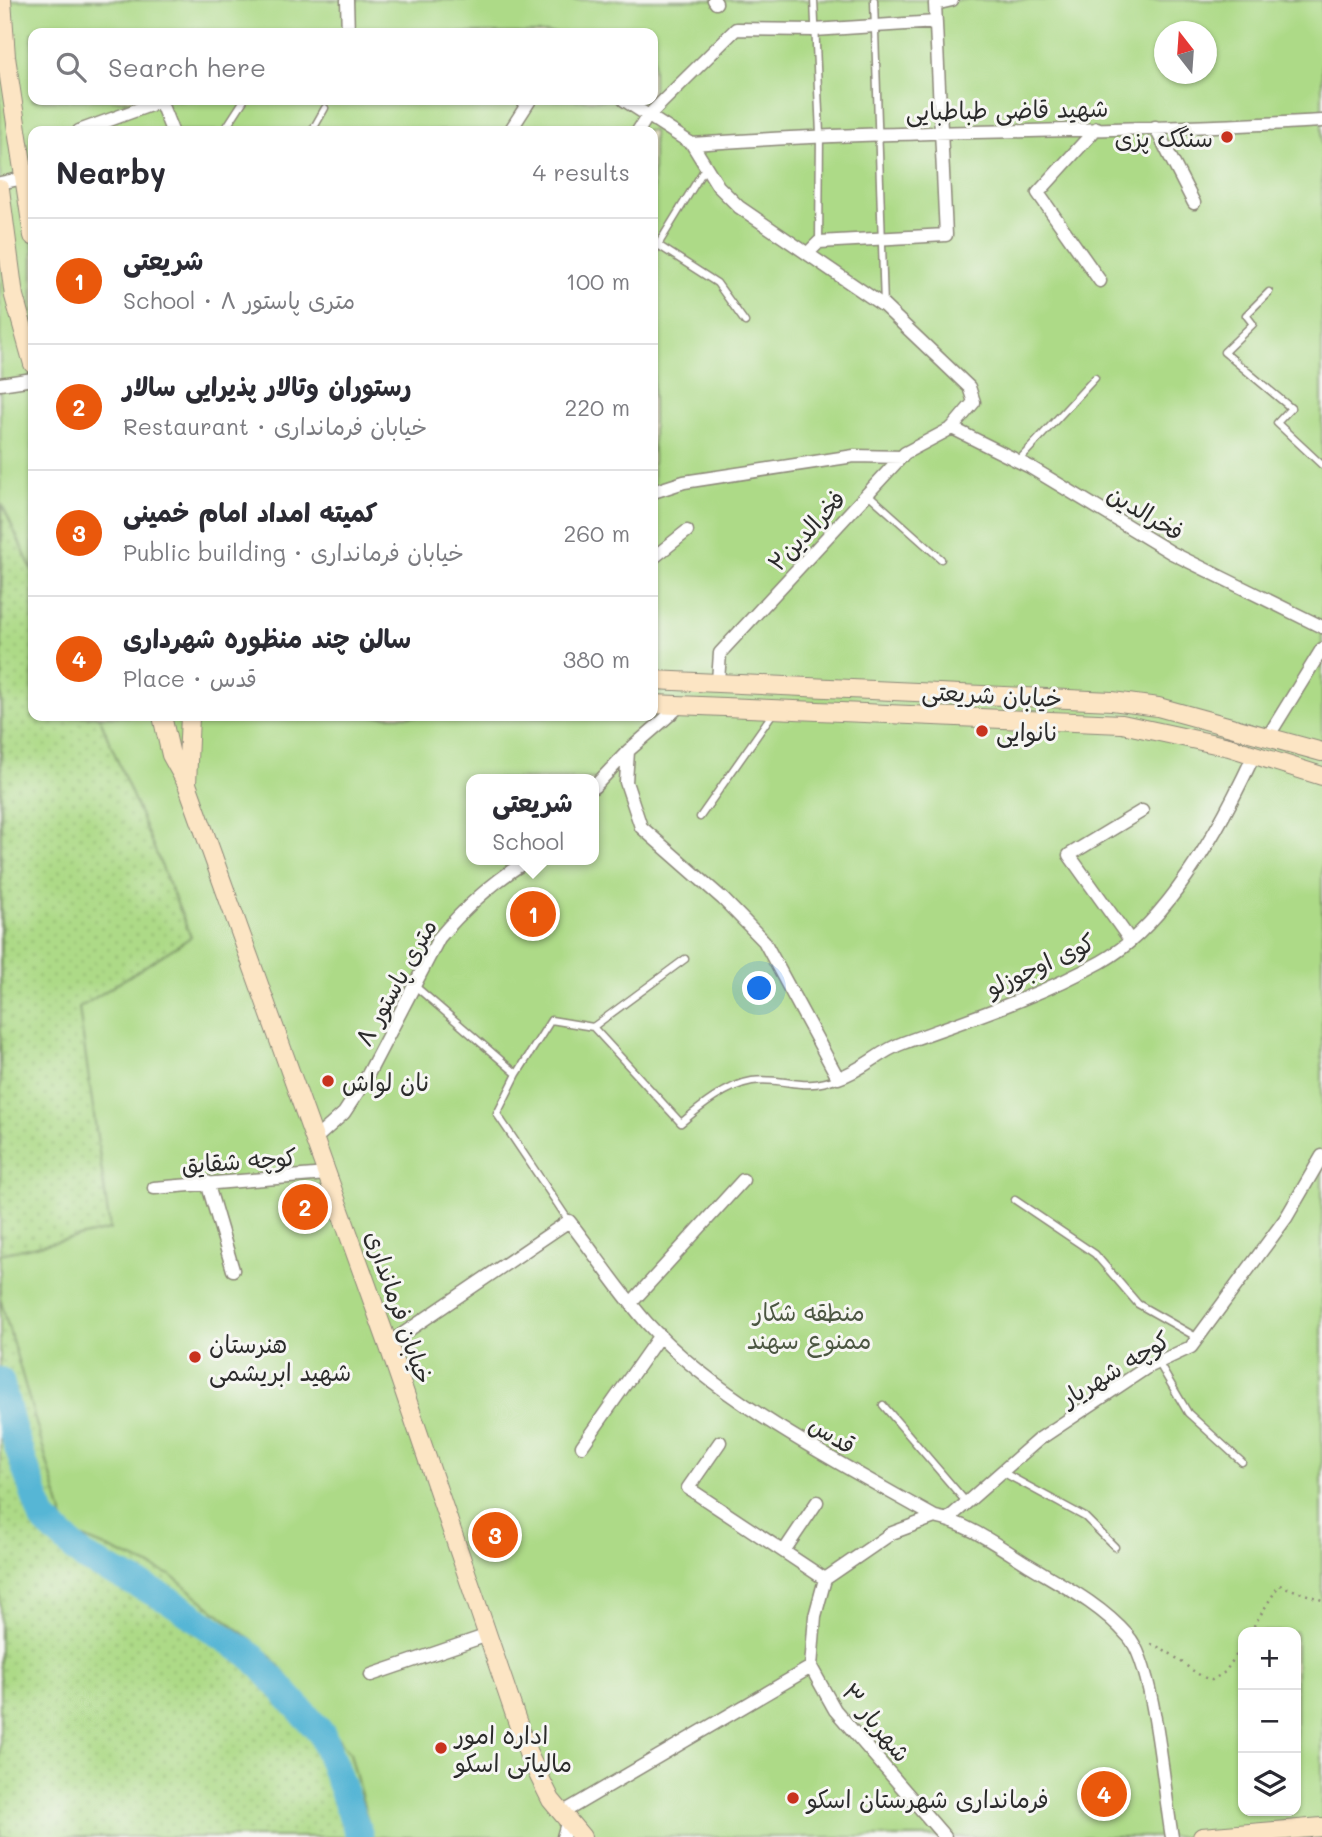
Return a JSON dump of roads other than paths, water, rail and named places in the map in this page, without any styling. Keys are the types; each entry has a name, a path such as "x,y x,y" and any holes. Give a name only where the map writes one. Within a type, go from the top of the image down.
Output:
{"main road":[{"path":"2,0 6,57 27,150 24,178 28,204"},
{"path":"0,189 14,296 28,346"},
{"name":"خیابان شریعتی","path":"658,680 1124,702 1158,706 1322,752"},
{"path":"911,715 913,691"},
{"name":"خیابان شریعتی","path":"658,704 1122,724 1254,755 1322,776"},
{"name":"خیابان فرمانداری","path":"163,721 171,755 187,784 327,1174 529,1756 564,1823 582,1837"},
{"name":"خیابان فرمانداری","path":"187,784 190,721"},
{"path":"1202,1837 1322,1827"}],"street":[{"path":"347,0 348,28"},
{"path":"809,253 819,242 946,235 935,2 951,0"},
{"path":"641,126 647,117 736,29 814,30 936,22"},
{"path":"94,126 151,105"},
{"path":"163,105 170,126"},
{"path":"513,126 527,105"},
{"path":"631,105 692,144 718,186 739,207 884,306 969,387 974,402 952,428"},
{"name":"شهید قاضی طباطبایی","path":"692,144 820,134 1322,121"},
{"path":"1155,127 1194,203"},
{"path":"1097,128 1038,194 1100,281"},
{"path":"0,183 24,178"},
{"path":"0,384 28,380"},
{"name":"فخرالدین۲","path":"718,681 720,653 902,457 931,437 952,428"},
{"name":"فخرالدین","path":"952,428 1018,461 1172,552 1322,627"},
{"path":"658,490 684,482 854,456 902,457"},
{"path":"658,554 687,531"},
{"path":"1269,736 1322,649"},
{"path":"599,782 628,751 681,705"},
{"path":"628,751 626,782 641,827 714,890 764,941 838,1078"},
{"name":"کوی اوجوزلو","path":"838,1078 859,1071 899,1044 1011,1004 1102,962 1130,940 1179,886 1230,806 1254,755"},
{"path":"1130,940 1069,855 1142,811"},
{"name":"۸ متری پاستور","path":"314,1140 344,1113 357,1094 439,938 456,917 501,877 520,865"},
{"name":"کوچه شهریار","path":"942,1518 967,1503 1004,1473 1038,1440 1158,1362 1191,1347 1286,1218 1322,1156"},
{"name":"کوچه شقایق","path":"154,1188 327,1174"},
{"path":"632,1303 743,1180"},
{"path":"207,1182 233,1270"},
{"path":"387,1344 569,1221"},
{"name":"قدس","path":"569,1221 660,1335 703,1374 836,1461 1094,1604 1131,1638 1146,1678 1172,1837"},
{"path":"582,1446 660,1335"},
{"path":"720,1442 688,1488 825,1579"},
{"path":"784,1551 817,1502"},
{"path":"564,1823 811,1667 815,1616 825,1579 892,1533 942,1518"},
{"path":"371,1675 488,1635"},
{"name":"شهریار ۳","path":"811,1667 835,1710 945,1837"}],"lane":[{"path":"814,0 820,134 819,242"},
{"path":"874,0 884,306"},
{"path":"227,126 241,105"},
{"path":"315,126 326,107"},
{"path":"706,167 658,245 717,284 745,322"},
{"path":"1269,292 1247,315 1253,324 1224,352 1291,408 1277,423 1322,465"},
{"path":"1018,461 1095,379"},
{"path":"868,494 941,559"},
{"path":"700,817 776,708"},
{"path":"593,1027 685,959"},
{"path":"415,986 517,1074"},
{"path":"569,1221 497,1114 517,1074 551,1020 593,1027 681,1123 729,1090 751,1081 819,1086 838,1078"},
{"path":"1014,1200 1095,1254 1138,1304 1198,1338"},
{"path":"1158,1362 1188,1413 1242,1462"},
{"path":"883,1405 967,1503"},
{"path":"1004,1473 1085,1517 1115,1547"}],"waterway":[{"path":"0,1381 13,1432 43,1519 85,1558 171,1601 254,1658 322,1734 360,1837"}],"place":[{"name":"سنگک پزی","path":"1227,137"},
{"name":"نانوایی","path":"982,731"},
{"name":"شریعتی","path":"533,914"},
{"name":"نان لواش","path":"328,1081"},
{"name":"رستوران وتالار پذیرایی سالار","path":"305,1207"},
{"name":"هنرستان شهید ابریشمی","path":"195,1357"},
{"name":"کمیته امداد امام خمینی","path":"495,1535"},
{"name":"اداره امور مالیاتی اسکو","path":"441,1748"},
{"name":"سالن چند منظوره شهرداری","path":"1104,1794"},
{"name":"فرمانداری شهرستان اسکو","path":"793,1798"}],"park label":[{"name":"منطقه شکار ممنوع سهند","path":"809,1325"}]}
